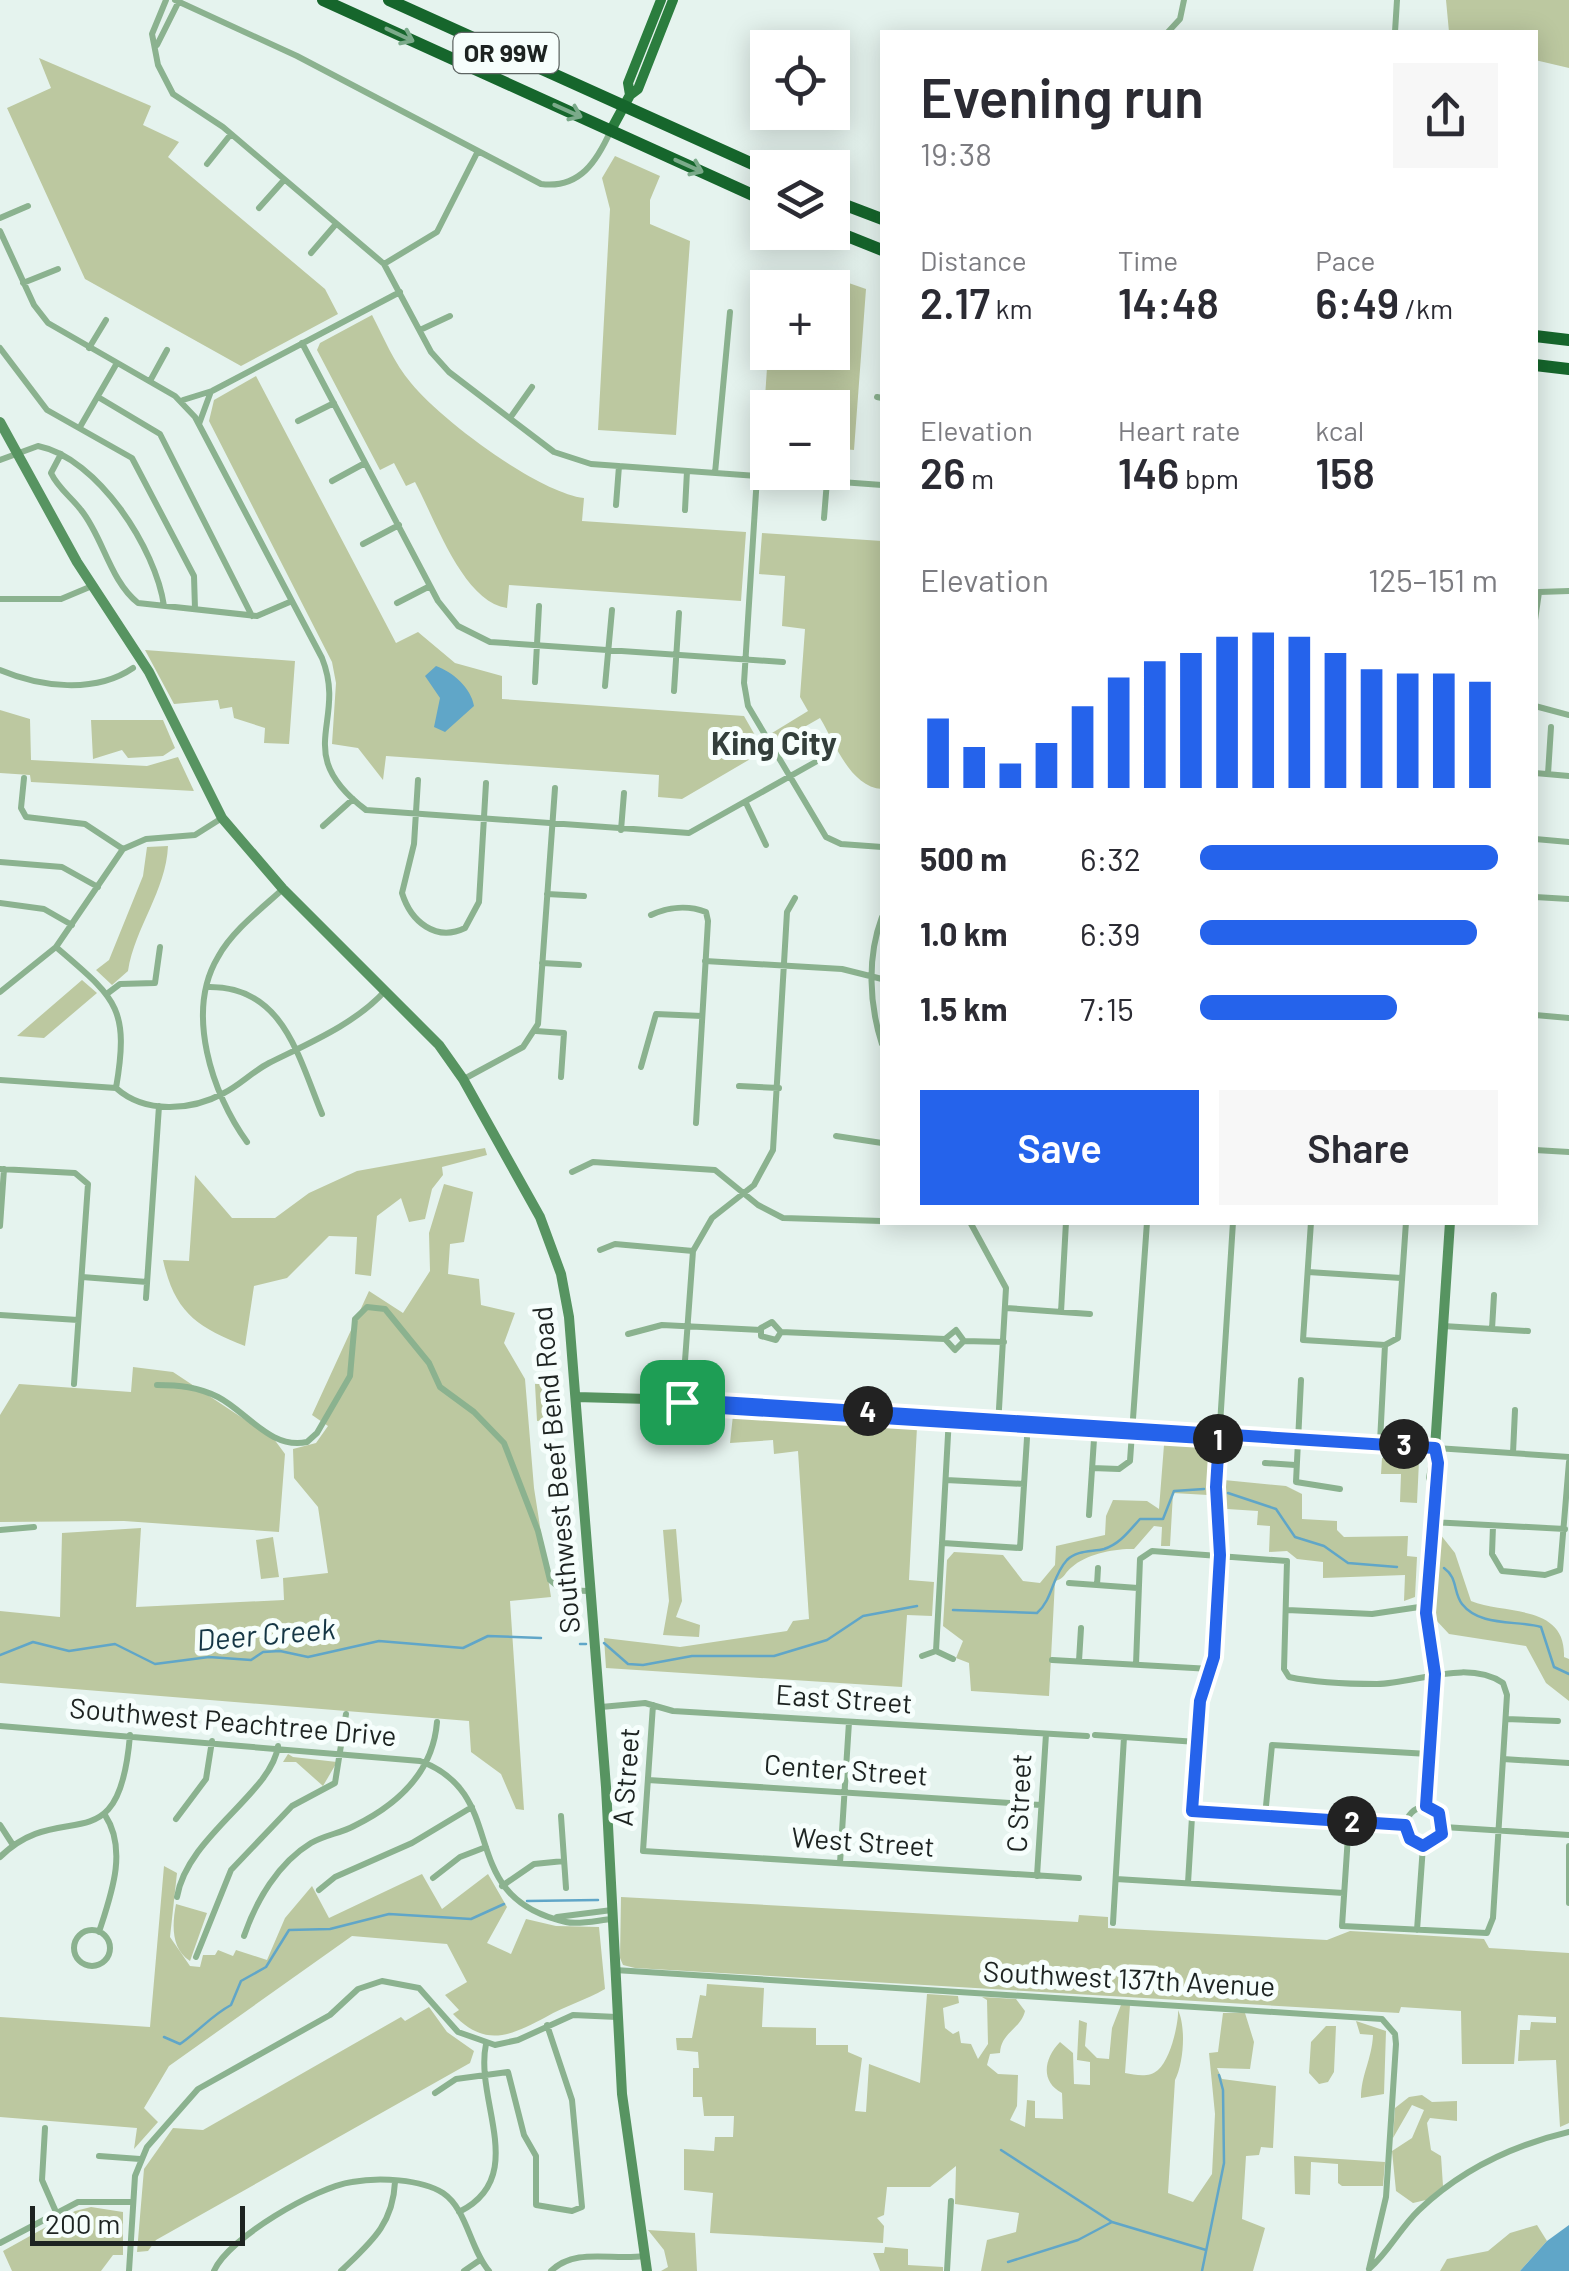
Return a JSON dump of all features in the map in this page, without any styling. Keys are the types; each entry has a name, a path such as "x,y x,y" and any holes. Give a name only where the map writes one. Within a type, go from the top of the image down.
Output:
{"highway":[{"name":"OR 99W","path":"323,0 750,194"},
{"name":"OR 99W","path":"388,0 626,101 750,162"},
{"path":"850,207 880,218"},
{"path":"850,237 880,249"},
{"path":"1538,336 1569,340"},
{"path":"1538,365 1569,369"}],"main road":[{"path":"612,130 661,0"},
{"path":"626,101 638,89 672,0"},
{"name":"Southwest Beef Bend Road","path":"0,422 92,586 149,672 222,818 283,889 439,1045 506,1149 554,1250 568,1306 576,1397 625,2128 647,2271"},
{"path":"1435,1448 1450,1225"},
{"path":"576,1397 1435,1448"},
{"path":"1296,1441 1380,1442 1435,1448"}],"street":[{"path":"166,0 152,34 158,65 172,94 230,134 384,264 448,372 562,456 618,466 750,476"},
{"path":"1170,30 1180,19 1184,0"},
{"path":"1395,30 1396,0"},
{"path":"156,45 178,1 298,56 541,184 558,184 588,171 612,130"},
{"path":"206,164 230,134"},
{"path":"384,264 438,232 478,151"},
{"path":"259,208 284,180"},
{"path":"0,218 28,206"},
{"path":"311,254 336,224"},
{"path":"0,230 43,318 182,400 199,425 327,672 325,762 353,799 374,813 689,833 818,760"},
{"path":"23,283 58,269"},
{"path":"182,400 212,391 400,292"},
{"path":"715,473 730,312"},
{"path":"420,330 450,316"},
{"path":"89,348 106,320"},
{"path":"302,343 430,586 458,626 490,642 783,662"},
{"path":"0,348 35,398 119,448 140,471 194,576 195,608"},
{"path":"150,381 167,350"},
{"path":"80,428 117,363"},
{"path":"510,418 532,388"},
{"path":"199,425 202,407 212,391"},
{"path":"98,397 160,434 252,616"},
{"path":"298,421 334,403"},
{"path":"0,460 38,446 83,466 115,500 149,561 164,606"},
{"path":"61,454 51,473 83,512 125,591 138,603 252,616 266,615 292,602"},
{"path":"332,480 366,463"},
{"path":"616,505 618,466"},
{"path":"685,510 687,471"},
{"path":"850,483 880,485"},
{"path":"756,490 745,659 748,706 826,837 841,844 880,848"},
{"path":"824,518 826,490"},
{"path":"363,544 399,526"},
{"path":"0,600 61,599 92,586"},
{"path":"396,603 430,586"},
{"path":"1538,599 1539,592 1569,591"},
{"path":"535,682 539,606"},
{"path":"605,686 612,610"},
{"path":"674,691 679,612"},
{"path":"0,670 29,682 96,684 114,680 133,668"},
{"path":"1538,707 1569,715"},
{"path":"1548,774 1551,727"},
{"path":"1538,773 1569,776"},
{"path":"24,778 21,808 26,818 85,824 123,849"},
{"path":"418,780 414,844 402,882 404,900 425,927 454,933 472,922 478,910 486,783"},
{"path":"463,1079 523,1047 536,1031 555,788"},
{"path":"621,830 624,792"},
{"path":"322,826 353,799"},
{"path":"746,803 766,844"},
{"path":"0,992 56,946 123,849 146,839 195,834 222,818"},
{"path":"1538,839 1569,842"},
{"path":"0,862 62,867 98,887"},
{"path":"247,1142 222,1094 203,1030 207,987 226,945 283,889"},
{"path":"546,894 584,896"},
{"path":"1538,897 1569,900"},
{"path":"682,1402 692,1251 712,1218 745,1194 763,1173 773,1150 788,912 794,898"},
{"path":"0,904 44,910 72,924"},
{"path":"651,914 667,908 706,912 696,1123"},
{"path":"880,929 872,976 874,1020 880,1038"},
{"path":"56,946 108,992 121,1022 116,1088"},
{"path":"108,992 120,984 156,984 160,947"},
{"path":"706,961 880,978"},
{"path":"542,963 579,965"},
{"path":"207,987 240,989 279,1016 322,1114"},
{"path":"0,1080 116,1088 131,1099 159,1106 190,1105 222,1094 364,1012 387,989"},
{"path":"640,1067 656,1014 702,1016"},
{"path":"1538,1016 1569,1018"},
{"path":"536,1031 564,1033 561,1077"},
{"path":"740,1086 779,1088"},
{"path":"146,1298 159,1106"},
{"path":"836,1136 880,1143"},
{"path":"1538,1150 1569,1152"},
{"path":"572,1172 594,1162 703,1169 726,1177 783,1218 880,1223"},
{"path":"0,1226 2,1169 75,1173 84,1178 88,1190 74,1384"},
{"path":"971,1225 980,1248 1002,1279 1006,1308 999,1422"},
{"path":"1061,1312 1066,1225"},
{"path":"1092,1468 1125,1468 1130,1461 1147,1225"},
{"path":"1188,1884 1200,1701 1211,1669 1220,1555 1216,1487 1233,1225"},
{"path":"1311,1225 1303,1340 1385,1346 1398,1338 1406,1225"},
{"path":"600,1250 615,1244 692,1251"},
{"path":"1308,1272 1402,1278"},
{"path":"82,1278 147,1282"},
{"path":"1492,1329 1494,1295"},
{"path":"157,1385 196,1388 226,1402 278,1439 306,1442 317,1434 350,1376 358,1314 367,1307 385,1309 428,1363 440,1386 474,1412 504,1443 538,1532 550,1580 562,1590 588,1591"},
{"path":"1006,1308 1090,1314"},
{"path":"0,1315 78,1320"},
{"path":"628,1334 662,1325 761,1330 772,1322 781,1332 945,1339 956,1330 964,1340 1004,1342"},
{"path":"1443,1326 1528,1331"},
{"path":"761,1330 768,1340 776,1340 781,1332"},
{"path":"945,1339 955,1350 964,1340"},
{"path":"1380,1442 1385,1346"},
{"path":"1301,1380 1295,1465 1298,1484 1340,1489"},
{"path":"1513,1453 1515,1410"},
{"path":"936,1651 949,1419"},
{"path":"942,1544 1020,1548 1027,1438"},
{"path":"1089,1515 1094,1440"},
{"path":"1426,1806 1435,1674 1426,1606 1433,1488 1429,1478 1435,1448 1569,1460 1562,1568 1545,1575 1502,1571 1492,1554 1493,1526"},
{"path":"1266,1464 1295,1465"},
{"path":"946,1480 1024,1484"},
{"path":"1431,1522 1566,1530"},
{"path":"0,1530 34,1528"},
{"path":"1136,1664 1142,1554 1220,1555 1288,1563 1286,1675 1376,1684 1435,1674 1498,1680 1507,1695 1506,1719 1494,1918 1487,1933 1342,1926 1349,1821"},
{"path":"1097,1585 1098,1568"},
{"path":"1069,1583 1138,1588"},
{"path":"1287,1610 1372,1614 1426,1606"},
{"path":"1079,1661 1081,1628"},
{"path":"922,1656 936,1651 952,1659"},
{"path":"1052,1660 1211,1669"},
{"name":"East Street","path":"598,1708 653,1706 673,1711 1197,1742"},
{"name":"A Street","path":"643,1851 653,1706"},
{"path":"196,1957 226,1878 281,1815 335,1783 343,1752 346,1714"},
{"path":"1506,1719 1558,1722"},
{"path":"244,1936 263,1892 301,1851 361,1822 408,1790 426,1763 436,1722"},
{"path":"840,1863 849,1722"},
{"name":"Southwest Peachtree Drive","path":"0,1726 212,1740 426,1763 452,1780 472,1808 502,1886"},
{"name":"C Street","path":"1038,1876 1046,1734"},
{"path":"0,1857 13,1844 46,1831 84,1826 105,1815 124,1782 130,1735"},
{"path":"1113,1923 1124,1737"},
{"path":"176,1819 206,1779 212,1740"},
{"path":"1264,1816 1272,1745 1429,1754"},
{"path":"177,1897 186,1868 274,1765 278,1746"},
{"path":"1503,1759 1569,1763"},
{"name":"Center Street","path":"648,1780 1042,1805"},
{"path":"1426,1806 1439,1813 1444,1827 1438,1840 1423,1846 1410,1839 1405,1825 1412,1811 1426,1806"},
{"path":"320,1890 335,1877 412,1842 472,1808"},
{"path":"1192,1811 1405,1825"},
{"path":"98,1932 113,1888 116,1847 115,1834 105,1815"},
{"path":"561,1816 566,1888"},
{"path":"0,1825 13,1844"},
{"path":"1444,1827 1569,1835"},
{"path":"1417,1930 1423,1846"},
{"path":"1569,1846 1569,1903"},
{"path":"434,1878 460,1857 486,1847"},
{"name":"West Street","path":"643,1851 1079,1878"},
{"path":"564,1862 534,1864 502,1886 522,1907 564,1922 612,1915"},
{"path":"1116,1879 1344,1893"},
{"path":"84,1932 98,1932 109,1942 108,1956 99,1965 86,1965 75,1953 76,1941 84,1932"},
{"name":"Southwest 137th Avenue","path":"614,1970 1382,2018 1395,2034 1396,2044 1386,2198 1368,2270"},
{"path":"129,2271 140,2159 189,2096 330,2015 370,1983 394,1981 419,1988 458,2032 486,2044 509,2044 574,2014 617,2017"},
{"path":"435,2094 456,2080 508,2072 524,2135 536,2156 536,2206 572,2211 582,2207 572,2100 546,2025"},
{"path":"459,2212 481,2200 492,2182 494,2124 482,2076 486,2044"},
{"path":"45,2128 42,2180 56,2212"},
{"path":"1368,2270 1417,2212 1468,2173 1512,2149 1569,2132"},
{"path":"99,2156 140,2159"},
{"path":"214,2271 236,2241 325,2191 354,2181 434,2188 448,2196 489,2271"},
{"path":"341,2271 384,2228 394,2205 395,2182"},
{"path":"0,2244 86,2200 134,2202"},
{"path":"948,2271 952,2201"},
{"path":"551,2271 582,2256 616,2260 644,2256"},
{"path":"464,2271 480,2260"}],"green space":[{"path":"1446,0 1569,0 1569,68 1538,61 1538,30 1449,30"},
{"path":"39,58 151,106 143,125 179,142 168,157 325,289 338,314 241,366 85,279 7,108 51,88"},
{"path":"615,156 660,176 650,200 650,224 690,241 676,435 598,430 610,209 602,178"},
{"path":"850,283 866,289 854,450 850,450 850,390 766,390 767,370 850,370"},
{"path":"372,315 399,367 425,398 517,469 564,493 584,498 582,521 746,532 741,601 509,585 507,608 491,602 477,591 452,557 415,482 406,486 394,463 380,470 317,350 320,343"},
{"path":"256,376 396,643 418,632 455,663 502,676 502,699 744,716 764,751 682,799 658,797 659,775 386,756 383,780 358,748 332,744 336,683 332,662 209,421 214,400"},
{"path":"762,533 880,541 880,788 861,781 852,772 820,718 778,742 772,733 808,711 800,697 805,629 782,626 785,576 759,574"},
{"path":"145,650 295,661 289,744 264,743 265,728 234,718 232,707 220,709 218,700 174,704"},
{"path":"0,710 30,719 31,760 147,766 178,757 194,791 31,782 30,775 0,773"},
{"path":"91,720 163,720 175,748 163,756 128,758 122,750 93,759"},
{"path":"168,846 162,878 128,971 112,985 96,970 109,960 143,876 147,847"},
{"path":"82,980 97,993 44,1038 17,1036"},
{"path":"485,1148 487,1155 442,1167 443,1175 432,1189 425,1219 409,1222 401,1198 377,1216 371,1276 355,1274 357,1237 329,1236 287,1278 254,1286 245,1346 190,1316 174,1293 163,1260 189,1261 195,1175 232,1218 275,1218 309,1193 357,1171"},
{"path":"444,1184 473,1192 464,1242 450,1244 448,1274 479,1279 481,1305 515,1313 504,1343 525,1379 534,1488 551,1597 510,1601 524,1810 516,1809 501,1774 471,1752 469,1721 0,1683 0,1611 60,1617 62,1533 141,1528 136,1607 284,1600 283,1578 328,1573 318,1507 294,1478 293,1449 316,1443 328,1426 312,1415 369,1291 403,1313 430,1271 429,1233"},
{"path":"133,1367 173,1372 274,1439 285,1454 279,1532 124,1521 0,1522 0,1415 19,1384 131,1392"},
{"path":"553,1383 555,1419 537,1421 535,1384"},
{"path":"733,1415 917,1427 909,1580 934,1582 932,1616 907,1615 902,1687 606,1668 604,1638 680,1647 787,1631 793,1621 809,1619 798,1451 774,1454 773,1440 730,1443"},
{"path":"1164,1445 1205,1447 1209,1452 1208,1495 1173,1493 1170,1546 1161,1546 1162,1527 1154,1526 1134,1549 1093,1555 1055,1581 1049,1696 971,1691 969,1663 956,1658 963,1641 943,1626 947,1560 954,1552 1003,1555 1023,1581 1040,1583 1055,1565 1056,1546 1105,1535 1106,1516 1113,1500 1147,1501 1159,1509"},
{"path":"1382,1458 1419,1461 1417,1503 1400,1502 1401,1474 1381,1474"},
{"path":"1224,1480 1286,1486 1302,1494 1302,1519 1337,1521 1337,1530 1344,1537 1408,1536 1407,1556 1417,1557 1415,1597 1404,1601 1405,1575 1323,1578 1323,1562 1297,1559 1287,1551 1269,1552 1270,1526 1257,1525 1258,1511 1227,1509"},
{"path":"676,1529 682,1601 676,1617 700,1625 699,1637 663,1635 669,1601 663,1530"},
{"path":"1440,1534 1455,1553 1471,1601 1532,1614 1555,1628 1562,1640 1564,1657 1569,1659 1569,1701 1546,1683 1526,1646 1449,1634 1435,1619"},
{"path":"273,1537 279,1577 261,1579 256,1540"},
{"path":"288,1754 337,1762 323,1786 296,1762 283,1762"},
{"path":"164,1866 177,1873 170,1937 190,1966 200,1967 203,1955 215,1955 218,1950 233,1956 236,1950 267,1960 285,1918 312,1886 329,1918 422,1874 442,1909 488,1874 507,1907 487,1943 511,1954 526,1919 556,1926 599,1927 605,1989 521,2029 487,2035 465,2025 453,2014 459,2010 445,1995 467,1982 447,1944 352,1936 169,2066 144,2108 158,2122 134,2149 137,2128 0,2117 0,2017 150,2027"},
{"path":"621,1897 1078,1922 1079,1915 1108,1917 1108,1928 1327,1940 1350,1931 1484,1939 1489,1948 1569,1953 1569,2123 1560,2127 1556,2060 1518,2061 1520,2030 1530,2030 1531,2022 1556,2023 1556,2017 1518,2015 1514,2064 1462,2064 1461,2011 1401,2007 1399,2013 635,1968 623,1965 620,1958"},
{"path":"176,1904 207,1913 190,1961 176,1943"},
{"path":"707,1984 764,1988 762,2027 816,2028 816,2045 848,2045 848,2052 862,2058 855,2111 866,2112 869,2064 920,2083 927,1994 958,1996 959,2003 943,2008 945,2028 953,2034 959,2031 961,2043 971,2044 978,2059 988,2044 987,2000 982,1997 1016,1999 1025,2011 1023,2017 1004,2040 1000,2053 990,2054 987,2065 998,2074 1018,2075 1017,2106 1010,2120 1025,2127 1027,2100 1035,2101 1035,2118 1063,2119 1062,2093 1047,2076 1050,2055 1060,2042 1073,2053 1074,2084 1090,2085 1090,2062 1077,2060 1079,2020 1087,2023 1085,2046 1097,2058 1109,2059 1112,2028 1121,2005 1130,2005 1125,2073 1147,2075 1158,2070 1167,2058 1178,2010 1183,2045 1175,2080 1168,2193 1193,2202 1212,2174 1215,2114 1209,2053 1218,2052 1223,2013 1245,2013 1254,2042 1250,2069 1217,2068 1222,2079 1276,2086 1273,2148 1261,2147 1259,2155 1246,2156 1242,2219 1265,2228 1253,2271 981,2271 987,2240 1016,2232 1019,2213 955,2204 956,2166 930,2187 887,2187 884,2215 877,2218 884,2226 883,2243 710,2233 713,2193 684,2190 684,2149 714,2151 715,2137 733,2137 734,2116 704,2116 702,2097 693,2097 693,2068 699,2068 698,2052 677,2050 676,2038 692,2038 700,1995 706,1996"},
{"path":"429,2007 447,2032 474,2051 470,2063 156,2240 148,2251 137,2252 144,2169 173,2128 203,2130 401,2017 405,2021"},
{"path":"1356,2021 1386,2031 1384,2094 1361,2098 1373,2035 1360,2034"},
{"path":"1326,2026 1336,2026 1334,2072 1328,2082 1319,2084 1309,2073 1311,2042"},
{"path":"1422,2095 1432,2102 1457,2101 1457,2121 1430,2118 1427,2123 1431,2150 1441,2156 1443,2186 1426,2200 1413,2203 1396,2191 1392,2151 1412,2138 1424,2110 1412,2105 1393,2138 1395,2108 1409,2097"},
{"path":"1294,2156 1385,2162 1383,2186 1342,2186 1338,2183 1338,2164 1311,2162 1310,2195 1295,2194"},
{"path":"91,2207 123,2212 123,2255 113,2255 101,2271 12,2271 3,2251 75,2211"},
{"path":"1537,2225 1547,2241 1520,2271 1440,2271 1447,2259 1488,2251 1510,2233"},
{"path":"648,2230 695,2233 697,2271 661,2271 668,2267 664,2250"},
{"path":"885,2247 908,2249 908,2265 943,2267 943,2271 880,2271 873,2253 884,2253"}],"water":[{"path":"436,666 460,682 474,706 445,732 434,727 440,698 425,676"},
{"path":"1569,2225 1569,2271 1520,2271 1547,2241"}],"waterway":[{"name":"Deer Creek","path":"953,1610 1037,1613 1062,1566 1071,1557 1110,1547 1140,1519 1163,1519 1174,1491 1204,1489"},
{"name":"Deer Creek","path":"1228,1493 1276,1509 1295,1537 1324,1546 1348,1563 1397,1567"},
{"name":"Deer Creek","path":"1444,1568 1462,1604 1478,1616 1541,1627 1554,1667 1569,1674"},
{"name":"Deer Creek","path":"604,1643 628,1664 692,1656 774,1656 827,1640 863,1616 917,1606"},
{"name":"Deer Creek","path":"0,1655 33,1642 69,1651 115,1644 155,1664 209,1657 251,1660 263,1652 280,1651 308,1657 379,1641 463,1648 488,1636 541,1638"},
{"name":"Deer Creek","path":"580,1644 586,1644"},
{"path":"527,1901 598,1900"},
{"path":"164,2037 180,2044 231,2005 241,1981 266,1967 289,1930 330,1929 389,1914 471,1919 504,1904"},
{"path":"1202,2271 1224,2163 1223,2090 1219,2075"},
{"path":"1001,2150 1112,2222"},
{"path":"1008,2262 1078,2240 1112,2222 1206,2250"}],"district":[{"name":"King City","path":"774,744"}],"route":[{"path":"722,1401 1435,1448 1438,1463 1433,1488 1426,1622 1435,1674 1426,1806 1443,1820 1442,1834 1431,1845 1423,1846 1410,1839 1405,1825 1192,1811 1201,1693 1214,1657 1220,1555 1216,1487 1219,1439 688,1406 682,1402 722,1401"}]}
